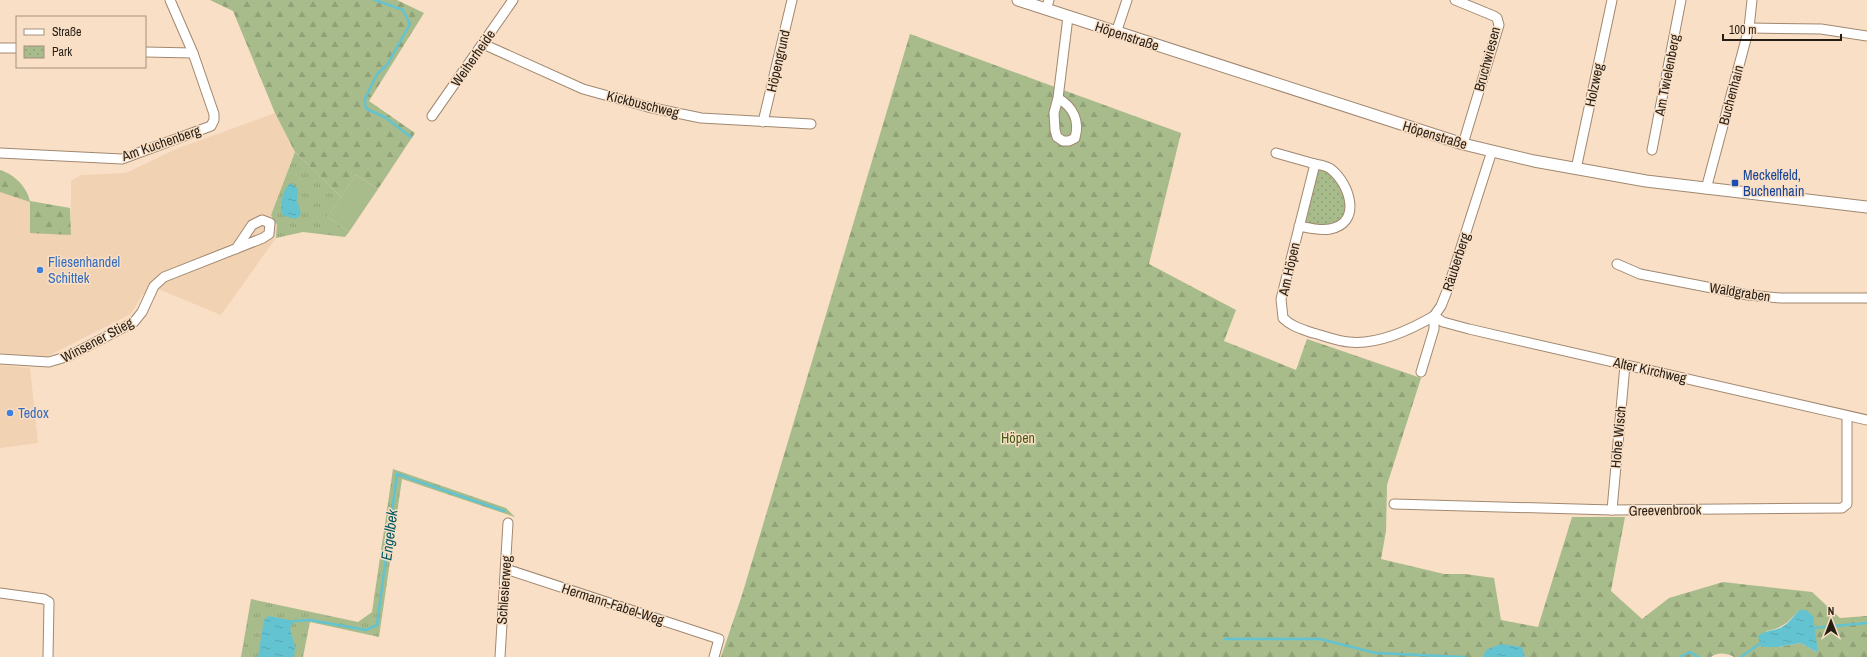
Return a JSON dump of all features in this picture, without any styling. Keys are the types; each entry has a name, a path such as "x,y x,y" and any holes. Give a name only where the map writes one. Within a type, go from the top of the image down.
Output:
{"main road":[{"name":"Höpenstraße","path":"1018,0 1047,5 1068,17 1463,144 1576,169 1706,189 1867,207"}],"street":[{"name":"Am Kuchenberg","path":"0,153 122,159 211,126 214,120 214,114 193,53 170,0"},
{"name":"Weiherheide","path":"432,116 513,0"},
{"name":"Höpengrund","path":"763,122 792,0"},
{"path":"1116,33 1127,0"},
{"name":"Bruchwiesen","path":"1455,0 1494,16 1497,18 1499,25 1463,144"},
{"name":"Holzweg","path":"1576,169 1612,0"},
{"name":"Am Twielenberg","path":"1652,150 1681,0"},
{"name":"Buchenhain","path":"1706,189 1749,28 1752,0"},
{"path":"1058,98 1068,17"},
{"path":"1749,28 1821,29 1867,36"},
{"name":"Kickbuschweg","path":"483,44 584,89 648,107 701,118 811,124"},
{"path":"0,48 16,48"},
{"path":"146,52 193,53"},
{"name":"Räuberberg","path":"1421,372 1434,329 1434,316 1441,306 1447,291 1492,151"},
{"name":"Am Höpen","path":"1276,153 1331,169 1341,178 1349,192 1351,200 1347,216 1342,222 1331,229 1315,230 1299,226"},
{"name":"Am Höpen","path":"1315,164 1281,300 1283,318 1291,325 1335,340 1365,342 1400,332 1421,324 1434,316"},
{"name":"Winsener Stieg","path":"0,359 49,362 72,355 134,322 142,312 154,286 164,277 236,249"},
{"name":"Waldgraben","path":"1617,264 1640,274 1748,295 1781,298 1867,298"},
{"name":"Alter Kirchweg","path":"1434,316 1443,322 1462,327 1867,420"},
{"name":"Hohe Wisch","path":"1612,510 1625,364"},
{"name":"Greevenbrook","path":"1394,504 1612,510 1842,508 1847,504 1847,416"},
{"name":"Schlesierweg","path":"500,657 508,523"},
{"name":"Hermann-Fabel-Weg","path":"506,569 719,639 714,657"},
{"path":"0,593 44,599 49,602 48,657"}],"shaded area":[{"path":"275,113 295,152 271,214 277,225 276,238 221,315 158,289 142,295 131,314 46,357 0,353 0,192 30,201 71,235 71,181 81,175 126,173 176,149"},
{"path":"0,365 30,368 38,443 0,448"}],"green space":[{"path":"210,0 397,0 424,13 369,101 415,133 378,189 356,175 341,197 295,152 275,113 233,11"},
{"name":"Höpen","path":"910,34 1181,133 1149,264 1236,310 1224,341 1296,370 1307,339 1421,378 1387,485 1386,531 1381,559 1444,574 1465,574 1494,578 1501,620 1538,627 1572,517 1625,517 1611,591 1642,619 1669,598 1723,582 1812,592 1840,618 1867,616 1867,657 1734,657 1717,654 1711,657 721,657 742,595","holes":["1799,610 1818,653 1801,643 1778,647 1766,631 1776,629 1784,624"]},
{"path":"295,152 341,197 327,217 349,232 345,237 303,232 276,238 277,225 271,215"},
{"path":"1315,164 1340,178 1348,213 1330,229 1300,226"},
{"path":"0,170 15,178 23,186 30,201 70,208 71,235 30,233 30,202 0,192"},
{"path":"356,175 378,189 349,232 327,217"},
{"path":"393,469 506,508 515,517 402,479 379,637 310,622 303,657 241,657 251,599 358,622 372,612"}],"water":[{"path":"291,183 298,189 297,200 301,214 296,219 284,216 281,212 284,193"},
{"path":"1799,610 1806,610 1813,616 1818,653 1801,643 1778,647 1761,647 1758,636 1765,632 1780,628"},
{"path":"269,616 294,621 290,629 295,647 294,657 258,657 264,620"},
{"path":"1501,644 1522,647 1525,657 1483,657 1486,650"}],"waterway":[{"path":"375,0 403,10 410,24 387,65 377,74 365,99 365,105 367,109 386,118 411,137"},
{"name":"Engelbek","path":"294,621 310,620 366,630 377,625 397,474 504,511"},
{"path":"1813,628 1867,623"},
{"path":"1225,639 1320,639 1376,653 1464,657"},
{"path":"1741,657 1762,642"},
{"path":"1680,657 1690,652 1698,657"}],"place":[{"name":"Meckelfeld, Buchenhain","path":"1735,183"},
{"name":"Fliesenhandel Schittek","path":"40,270"},
{"name":"Tedox","path":"10,413"}]}
